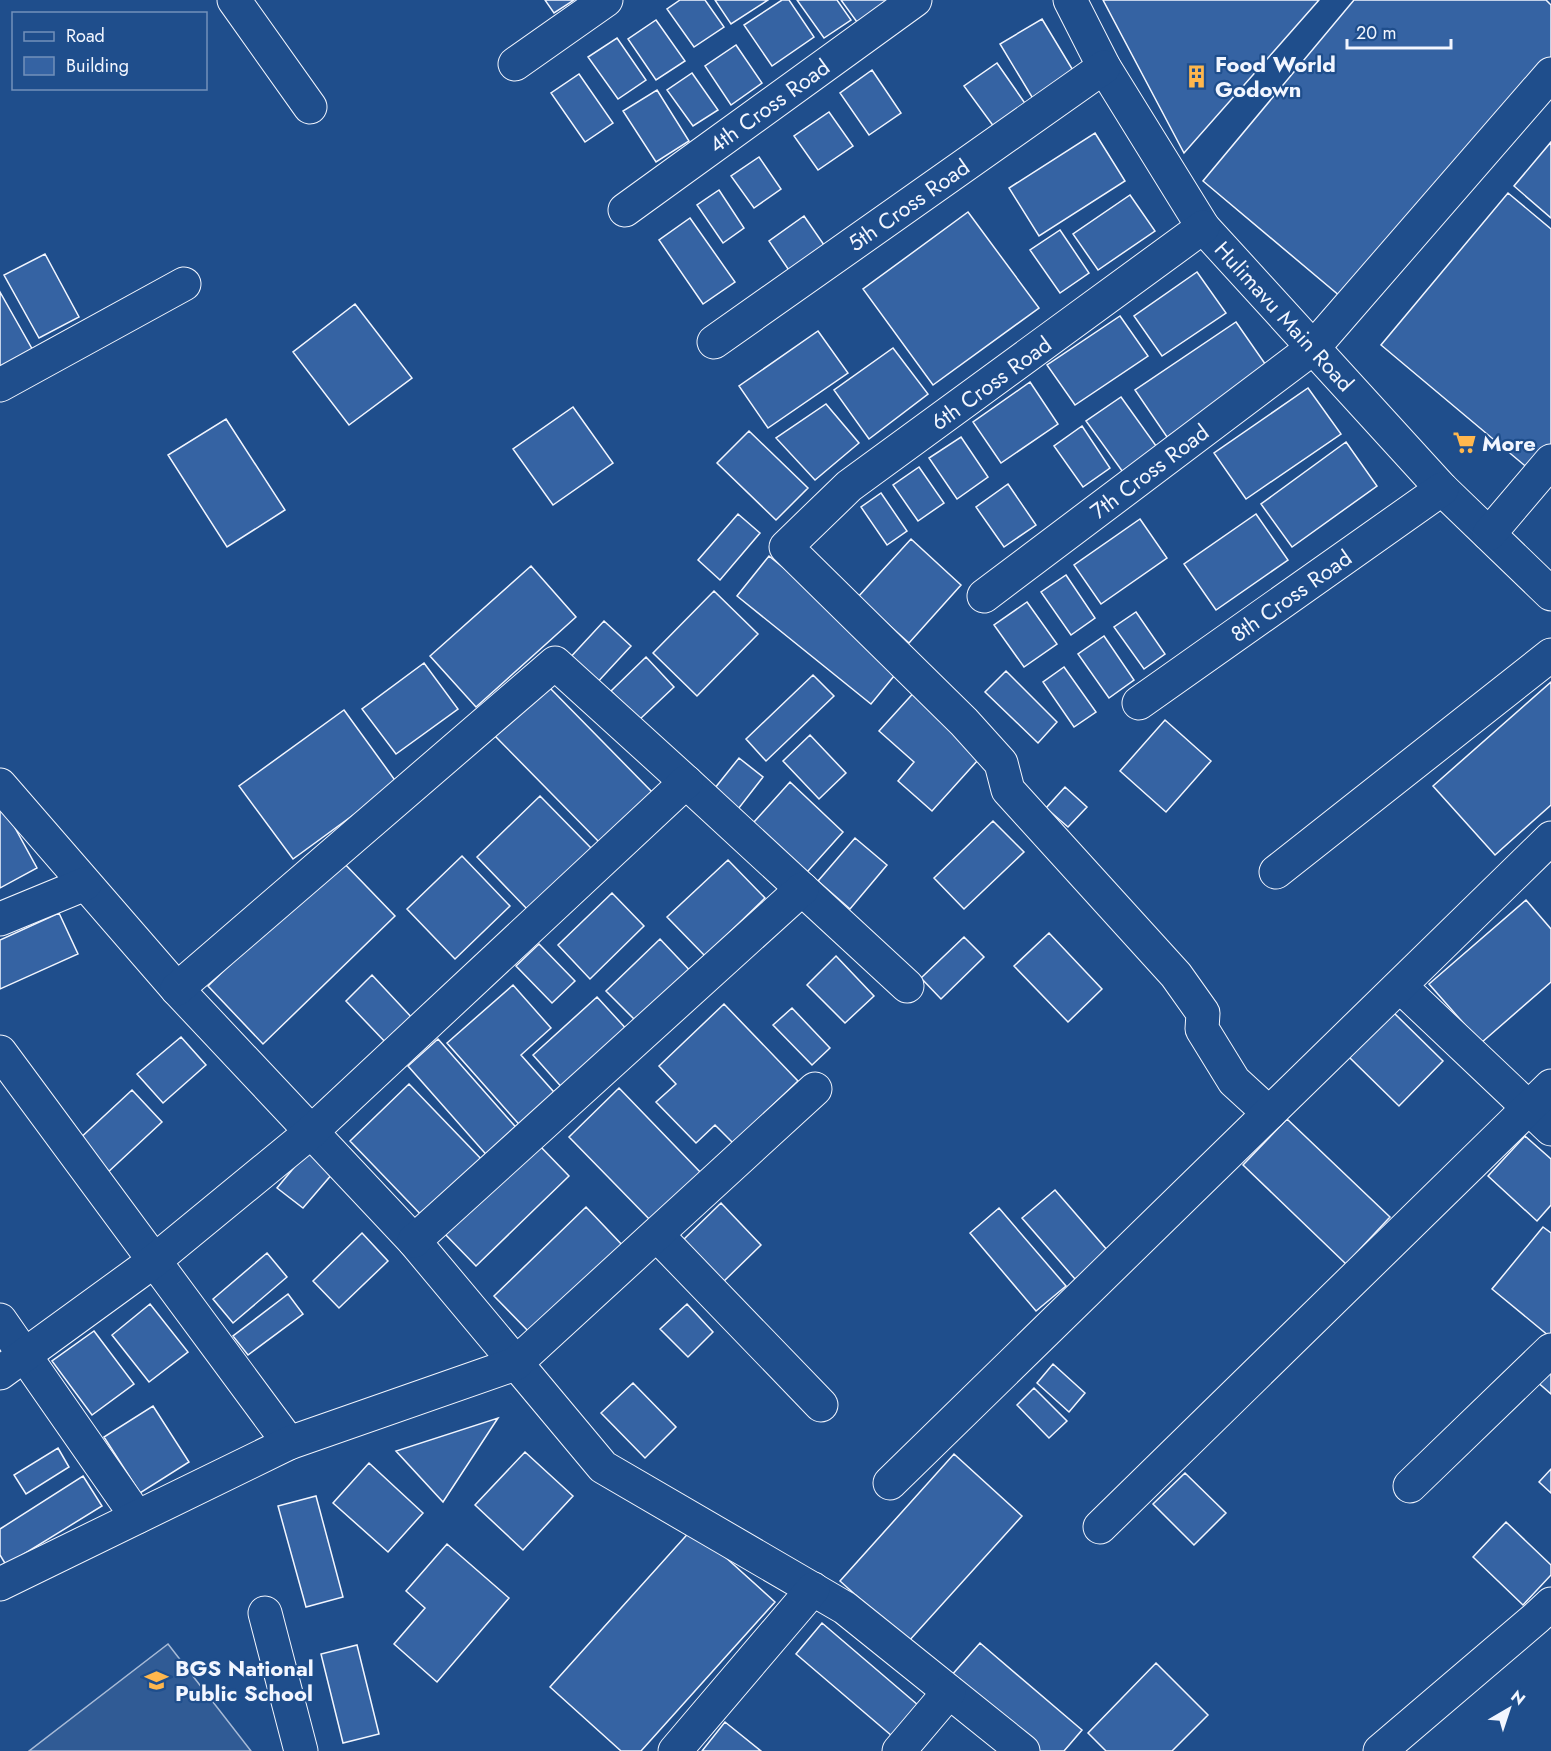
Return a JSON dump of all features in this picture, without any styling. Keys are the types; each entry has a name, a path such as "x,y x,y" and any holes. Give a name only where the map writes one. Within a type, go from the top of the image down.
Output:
{"street":[{"path":"234,0 310,107"},
{"path":"515,64 606,0"},
{"name":"4th Cross Road","path":"625,210 915,0"},
{"name":"Hulimavu Main Road","path":"1070,0 1104,67 1203,227 1442,489 1551,594"},
{"name":"5th Cross Road","path":"714,342 1104,67"},
{"name":"7th Cross Road","path":"984,596 1313,348 1551,74"},
{"name":"6th Cross Road","path":"1203,227 849,486 786,547 964,722 1002,763 1008,790 1176,975 1203,1013 1202,1029 1234,1081 1269,1113"},
{"path":"0,385 184,284"},
{"path":"1489,534 1551,460"},
{"name":"8th Cross Road","path":"1139,703 1442,489"},
{"path":"1276,872 1551,655"},
{"path":"177,988 555,663 907,986"},
{"path":"13,1364 154,1261 311,1132 686,782"},
{"path":"0,785 177,988 414,1241 603,1467 845,1608 1023,1751"},
{"path":"890,1483 1551,838"},
{"path":"0,919 85,884"},
{"path":"414,1241 802,889"},
{"path":"1100,1527 1544,1108 1400,986"},
{"path":"0,1052 289,1443"},
{"path":"0,1584 289,1443 515,1364 815,1089"},
{"path":"657,1234 820,1405"},
{"path":"0,1320 13,1364 137,1517"},
{"path":"1410,1486 1551,1350"},
{"path":"675,1751 813,1589"},
{"path":"1380,1751 1551,1604"},
{"path":"265,1613 301,1751"},
{"path":"900,1751 949,1692"}],"shaded area":[{"path":"168,1644 251,1751 29,1751"}],"building":[{"path":"545,0 574,0 554,13"},
{"path":"680,0 705,0 724,27 694,47 667,9"},
{"path":"715,0 768,0 731,24"},
{"path":"782,0 789,0 814,37 772,66 744,25"},
{"path":"797,0 837,0 851,20 824,38"},
{"path":"841,0 889,0 857,22"},
{"name":"Food World Godown","path":"1103,0 1319,0 1184,153"},
{"path":"1354,0 1546,0 1551,5 1551,59 1347,302 1203,181"},
{"path":"1042,19 1077,77 1035,102 1000,44"},
{"path":"656,20 685,61 656,80 628,39"},
{"path":"617,38 646,80 618,99 588,57"},
{"path":"736,45 762,83 731,105 705,66"},
{"path":"997,63 1029,109 997,131 964,86"},
{"path":"872,70 901,113 869,135 840,93"},
{"path":"692,73 718,110 693,126 667,90"},
{"path":"579,74 613,123 585,142 551,93"},
{"path":"657,90 689,141 656,162 623,111"},
{"path":"829,112 853,146 818,170 794,136"},
{"path":"1095,133 1125,181 1039,236 1009,188"},
{"path":"1551,142 1551,218 1514,186"},
{"path":"759,157 781,189 754,208 731,176"},
{"path":"719,190 744,228 723,243 697,205"},
{"path":"1508,193 1551,229 1551,445 1530,470 1381,345"},
{"path":"1130,195 1155,231 1098,270 1073,234"},
{"path":"968,212 1039,308 933,385 863,289"},
{"path":"804,216 833,258 797,282 769,241"},
{"path":"690,218 735,282 703,304 659,240"},
{"path":"1060,230 1089,273 1060,293 1030,250"},
{"path":"45,254 79,317 39,338 4,275"},
{"path":"1197,272 1226,313 1162,356 1134,316"},
{"path":"0,292 35,354 0,373"},
{"path":"355,304 412,378 349,425 293,352"},
{"path":"1120,316 1148,356 1075,405 1047,365"},
{"path":"1236,322 1268,368 1167,437 1135,390"},
{"path":"818,331 848,373 768,428 739,386"},
{"path":"893,348 928,394 869,439 834,390"},
{"path":"1030,382 1058,424 1001,463 973,422"},
{"path":"1308,388 1341,434 1246,499 1214,453"},
{"path":"1121,397 1159,450 1125,475 1086,421"},
{"path":"826,404 859,443 815,480 776,438"},
{"path":"573,407 613,463 553,505 513,449"},
{"path":"226,419 285,510 227,547 168,455"},
{"path":"1082,426 1110,468 1083,487 1054,446"},
{"path":"749,431 808,488 776,520 717,463"},
{"path":"961,437 988,477 957,499 929,458"},
{"path":"1346,442 1377,486 1292,547 1261,504"},
{"path":"919,467 944,503 918,521 893,485"},
{"path":"1008,484 1036,525 1004,547 976,507"},
{"path":"881,493 907,531 887,545 861,507"},
{"path":"738,514 760,533 720,580 698,560"},
{"path":"1256,514 1288,560 1216,610 1184,564"},
{"path":"1140,519 1167,558 1101,604 1074,565"},
{"path":"911,539 961,585 909,643 858,597"},
{"path":"769,556 903,665 871,704 737,596"},
{"path":"531,566 576,617 476,707 430,656"},
{"path":"1066,575 1095,618 1071,635 1041,592"},
{"path":"714,591 758,634 697,696 653,653"},
{"path":"1027,602 1057,644 1024,667 994,625"},
{"path":"1136,612 1165,654 1144,669 1114,627"},
{"path":"604,621 631,646 594,686 567,661"},
{"path":"1104,636 1134,680 1109,698 1078,654"},
{"path":"646,657 674,687 639,720 611,691"},
{"path":"424,663 458,709 396,754 362,709"},
{"path":"1064,667 1096,712 1074,727 1043,682"},
{"path":"1006,671 1057,722 1038,743 985,692"},
{"path":"813,675 834,696 766,761 746,739"},
{"path":"1551,682 1551,805 1495,855 1433,786"},
{"path":"547,685 655,795 603,846 495,736"},
{"path":"918,688 987,750 932,811 898,781 914,762 879,731"},
{"path":"344,710 397,783 293,859 239,786"},
{"path":"1165,720 1211,761 1166,812 1120,771"},
{"path":"810,735 846,773 819,799 783,761"},
{"path":"739,758 763,777 735,813 711,793"},
{"path":"790,782 843,832 799,881 745,832"},
{"path":"1065,787 1087,807 1068,827 1046,808"},
{"path":"540,796 592,849 528,910 477,857"},
{"path":"3,806 37,868 0,888 0,807"},
{"path":"993,821 1024,852 964,909 934,878"},
{"path":"855,838 887,865 850,909 818,881"},
{"path":"462,856 510,906 455,959 407,909"},
{"path":"340,859 395,916 263,1044 208,986"},
{"path":"728,860 765,898 705,956 667,917"},
{"path":"612,893 644,926 590,979 558,945"},
{"path":"1526,900 1551,929 1551,982 1481,1043 1429,984"},
{"path":"59,913 78,954 0,989 0,940"},
{"path":"1049,933 1102,989 1068,1022 1014,966"},
{"path":"964,937 984,957 941,999 921,978"},
{"path":"660,939 696,977 643,1028 606,991"},
{"path":"539,944 575,981 552,1003 516,966"},
{"path":"836,956 874,996 845,1023 807,985"},
{"path":"372,975 415,1021 389,1046 346,1001"},
{"path":"513,985 551,1028 521,1055 561,1100 525,1131 447,1043"},
{"path":"597,997 630,1033 565,1091 533,1055"},
{"path":"724,1004 798,1081 733,1143 715,1125 696,1143 656,1102 676,1084 659,1066"},
{"path":"792,1008 830,1048 812,1065 773,1025"},
{"path":"1394,1013 1443,1061 1399,1106 1349,1057"},
{"path":"181,1037 206,1065 163,1103 137,1074"},
{"path":"438,1039 521,1133 491,1160 408,1066"},
{"path":"409,1084 487,1165 428,1222 350,1141"},
{"path":"619,1088 703,1175 653,1223 569,1137"},
{"path":"132,1090 162,1122 106,1174 76,1142"},
{"path":"1287,1119 1390,1217 1346,1264 1243,1165"},
{"path":"1525,1136 1551,1159 1551,1205 1537,1221 1488,1176"},
{"path":"537,1143 569,1176 476,1266 444,1233"},
{"path":"307,1152 333,1173 303,1208 277,1188"},
{"path":"1055,1190 1108,1251 1075,1279 1022,1218"},
{"path":"721,1203 761,1245 721,1284 680,1243"},
{"path":"586,1207 626,1249 534,1337 494,1296"},
{"path":"999,1208 1066,1286 1036,1311 970,1233"},
{"path":"1543,1227 1551,1233 1551,1334 1549,1336 1492,1289"},
{"path":"362,1233 388,1261 339,1308 313,1281"},
{"path":"267,1253 287,1277 233,1323 213,1299"},
{"path":"288,1294 303,1314 248,1355 233,1336"},
{"path":"150,1304 188,1352 149,1382 112,1335"},
{"path":"687,1304 713,1332 688,1357 660,1329"},
{"path":"94,1331 134,1384 92,1415 52,1361"},
{"path":"1551,1363 1551,1394 1535,1380"},
{"path":"1053,1364 1085,1393 1069,1412 1037,1383"},
{"path":"633,1383 676,1427 645,1458 601,1413"},
{"path":"1034,1388 1067,1421 1049,1438 1017,1405"},
{"path":"153,1406 189,1462 140,1493 104,1437"},
{"path":"498,1418 443,1502 396,1451"},
{"path":"58,1448 69,1467 26,1494 14,1475"},
{"path":"525,1452 573,1496 523,1550 475,1505"},
{"path":"954,1454 1022,1516 908,1642 840,1581"},
{"path":"369,1463 423,1513 388,1552 333,1503"},
{"path":"1551,1469 1551,1493 1539,1482"},
{"path":"1185,1473 1226,1513 1194,1545 1153,1504"},
{"path":"83,1476 102,1506 6,1565 0,1555 0,1529"},
{"path":"316,1496 343,1597 306,1607 278,1506"},
{"path":"1506,1522 1551,1565 1551,1575 1523,1605 1473,1557"},
{"path":"693,1528 775,1602 641,1751 621,1751 550,1687"},
{"path":"447,1544 509,1598 437,1682 394,1644 425,1608 406,1591"},
{"path":"822,1623 925,1711 899,1742 796,1654"},
{"path":"980,1643 1082,1730 1064,1751 1039,1751 951,1676"},
{"path":"357,1645 379,1734 343,1743 321,1654"},
{"path":"1156,1663 1208,1715 1172,1751 1106,1751 1088,1733"},
{"path":"725,1722 761,1751 702,1751"}],"place":[{"name":"Food World Godown","path":"1197,77"},
{"name":"More","path":"1464,443"},
{"name":"BGS National Public School","path":"157,1681"}]}
